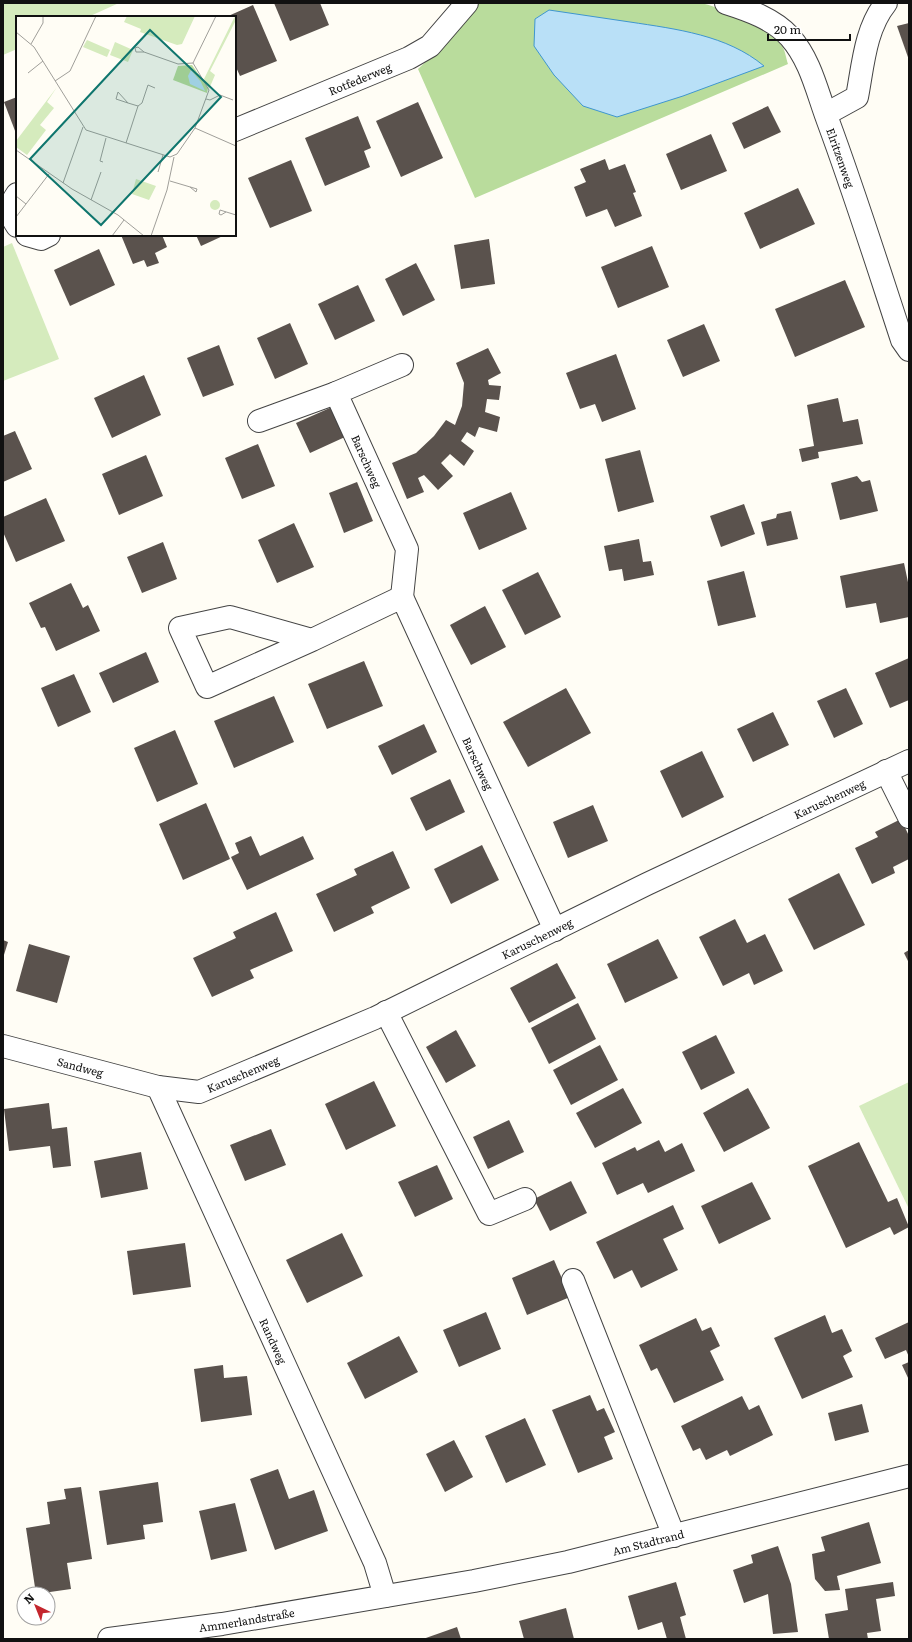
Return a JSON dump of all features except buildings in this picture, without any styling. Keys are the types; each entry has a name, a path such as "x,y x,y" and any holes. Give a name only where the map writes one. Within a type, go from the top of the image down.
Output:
{"street":[{"name":"Rotfederweg","path":"236,130 410,58 430,46 467,3"},
{"name":"Elritzenweg","path":"726,3 748,10 779,27 789,35 802,52 810,68 826,114 902,340 909,350"},
{"path":"826,114 857,97 870,34 878,13 886,3"},
{"path":"16,196 10,205 11,218 16,225"},
{"path":"30,236 41,239 47,236"},
{"path":"259,421 336,393 402,365"},
{"name":"Barschweg","path":"336,393 407,550 402,597 555,930"},
{"path":"312,640 230,617 180,628 207,687 312,640 402,597"},
{"name":"Karuschenweg","path":"158,1087 199,1092 386,1012 661,877 909,761"},
{"path":"886,771 909,817"},
{"path":"386,1012 489,1214 525,1199"},
{"name":"Sandweg","path":"3,1046 158,1087"},
{"name":"Randweg","path":"158,1087 375,1563 384,1596"},
{"path":"573,1280 674,1536"},
{"name":"Am Stadtrand","path":"384,1596 568,1562 909,1476"},
{"name":"Ammerlandstraße","path":"109,1639 223,1632 384,1596"}],"green space":[{"path":"3,3 119,3 90,16 16,16 16,49 3,55"},
{"path":"476,3 701,3 722,9 745,19 766,31 782,46 788,64 475,198 418,69 435,53"},
{"path":"12,243 59,359 3,381 3,247"},
{"path":"909,1082 909,1209 859,1106"}],"water":[{"path":"549,10 665,27 700,35 734,47 750,55 764,66 683,96 617,117 583,106 554,75 534,46 535,19"}]}
